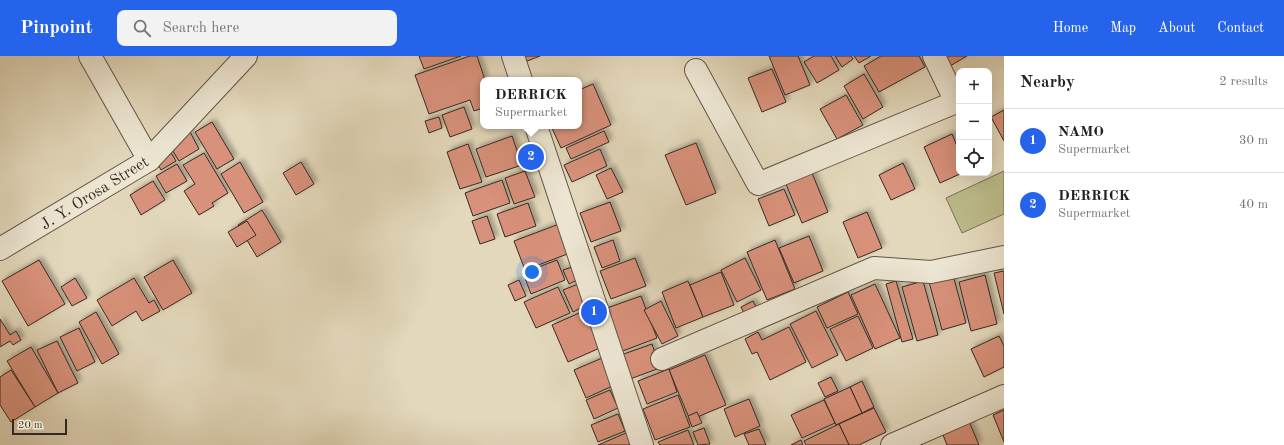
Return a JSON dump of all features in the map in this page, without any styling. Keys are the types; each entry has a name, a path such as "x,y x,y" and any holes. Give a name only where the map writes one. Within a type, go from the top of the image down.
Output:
{"street":[{"path":"90,56 149,160"},
{"name":"J. Y. Orosa Street","path":"0,249 149,160 246,56"},
{"path":"513,56 520,77"},
{"path":"696,70 758,184 956,102 934,56"},
{"path":"537,129 642,445"},
{"path":"662,359 874,268 931,272 1004,257"},
{"path":"892,445 1004,396"}],"green space":[{"path":"1004,171 1004,214 962,233 946,198"}],"building":[{"path":"419,56 461,56 424,69"},
{"path":"470,56 477,56 484,77 480,77 480,109 474,111 470,100 429,114 415,75"},
{"path":"520,56 540,56 522,63"},
{"path":"769,56 798,56 810,85 785,95"},
{"path":"814,56 831,56 839,70 817,83 804,62"},
{"path":"835,56 851,56 853,59 842,67"},
{"path":"854,56 871,56 859,63"},
{"path":"881,56 919,56 925,67 879,92 864,66"},
{"path":"945,56 967,56 950,66"},
{"path":"772,69 786,102 762,112 748,78"},
{"path":"864,74 883,107 863,119 844,86"},
{"path":"593,84 611,125 561,148 552,129 582,129 582,89"},
{"path":"846,95 863,125 837,139 820,109"},
{"path":"464,107 472,129 450,137 442,115"},
{"path":"1004,110 1004,141 992,119 992,116"},
{"path":"439,117 442,128 429,133 425,121"},
{"path":"212,122 234,159 217,169 195,132"},
{"path":"189,130 199,149 179,161 168,143"},
{"path":"604,131 609,142 571,159 566,148"},
{"path":"952,134 956,144 956,176 940,183 924,147"},
{"path":"512,136 522,165 486,177 476,149"},
{"path":"696,143 716,193 686,205 665,155"},
{"path":"468,144 482,182 460,189 447,152"},
{"path":"168,148 176,161 161,170 154,157"},
{"path":"600,149 607,166 572,182 564,165"},
{"path":"204,153 228,193 212,203 214,206 199,215 184,191 195,184 183,165"},
{"path":"240,162 263,202 244,213 221,174"},
{"path":"301,162 314,184 296,195 283,173"},
{"path":"903,163 915,189 891,200 879,175"},
{"path":"177,164 187,181 166,193 156,176"},
{"path":"611,168 623,192 607,199 596,175"},
{"path":"525,171 535,197 514,204 505,178"},
{"path":"812,173 828,212 802,223 786,184"},
{"path":"502,180 510,203 473,216 465,193"},
{"path":"153,181 165,200 141,215 130,195"},
{"path":"784,189 795,215 769,226 758,199"},
{"path":"610,202 621,231 591,242 580,213"},
{"path":"528,203 536,226 505,237 497,214"},
{"path":"262,210 281,242 257,257 238,225"},
{"path":"867,212 882,248 858,258 843,222"},
{"path":"487,216 495,239 480,244 472,221"},
{"path":"247,221 256,235 237,247 228,232"},
{"path":"559,224 570,253 525,270 514,241"},
{"path":"809,236 823,271 794,283 779,248"},
{"path":"613,240 620,261 602,268 594,247"},
{"path":"775,240 795,289 767,300 747,252"},
{"path":"635,258 646,286 611,299 600,271"},
{"path":"745,258 761,290 737,302 721,270"},
{"path":"39,260 65,304 28,326 2,281"},
{"path":"173,260 192,293 163,310 144,277"},
{"path":"557,260 565,280 531,294 523,273"},
{"path":"572,267 577,280 569,284 563,270"},
{"path":"1004,271 1004,314 994,273"},
{"path":"721,272 734,305 703,317 690,285"},
{"path":"953,275 966,323 942,330 929,282"},
{"path":"985,275 997,324 971,331 959,282"},
{"path":"75,278 87,298 72,306 61,287"},
{"path":"134,278 149,303 154,300 160,311 142,321 136,311 112,326 97,300"},
{"path":"519,280 526,296 515,301 508,285"},
{"path":"688,281 703,317 676,328 662,292"},
{"path":"896,281 913,339 902,342 886,284"},
{"path":"923,281 938,335 917,341 902,287"},
{"path":"578,284 587,305 573,312 563,290"},
{"path":"875,284 900,338 875,349 851,295"},
{"path":"558,287 570,313 536,328 524,302"},
{"path":"848,292 858,314 827,328 817,307"},
{"path":"641,296 657,338 620,352 604,309"},
{"path":"661,301 678,336 662,344 644,310"},
{"path":"753,301 758,311 746,317 741,307"},
{"path":"586,310 602,347 568,362 552,325"},
{"path":"816,311 838,355 812,368 790,324"},
{"path":"96,312 119,354 102,364 79,322"},
{"path":"858,316 873,348 846,361 830,329"},
{"path":"0,319 10,335 16,331 21,340 13,345 10,341 0,347"},
{"path":"789,327 806,362 770,380 757,352 752,354 745,339 758,332 762,340"},
{"path":"79,328 95,362 77,371 60,337"},
{"path":"999,336 1004,346 1004,367 984,377 971,349"},
{"path":"57,341 78,383 58,393 37,350"},
{"path":"652,344 660,368 630,379 621,355"},
{"path":"31,347 58,393 35,407 7,361"},
{"path":"705,355 726,405 690,420 669,370"},
{"path":"607,356 619,383 586,398 574,370"},
{"path":"669,369 677,392 647,404 638,381"},
{"path":"11,370 35,407 11,422 0,405 0,377"},
{"path":"831,377 838,391 825,397 818,383"},
{"path":"862,381 874,407 862,413 850,387"},
{"path":"850,387 862,413 836,425 824,399"},
{"path":"610,390 618,408 594,419 586,400"},
{"path":"678,395 690,427 655,440 643,409"},
{"path":"749,399 760,426 735,437 724,409"},
{"path":"824,400 835,423 802,438 791,415"},
{"path":"874,408 886,432 859,445 849,445 839,424"},
{"path":"1004,410 1004,442 993,415"},
{"path":"697,412 702,423 692,427 688,416"},
{"path":"618,414 625,431 598,442 591,425"},
{"path":"968,419 979,445 947,445 941,430"},
{"path":"839,424 849,445 806,445 804,441"},
{"path":"704,428 710,444 698,445 693,432"},
{"path":"759,429 766,445 749,445 744,434"},
{"path":"633,430 640,445 598,445"},
{"path":"688,430 694,445 660,445 658,442"},
{"path":"801,440 803,445 791,445"}],"place":[{"name":"DERRICK","path":"531,157"},
{"name":"NAMO","path":"594,312"}]}
